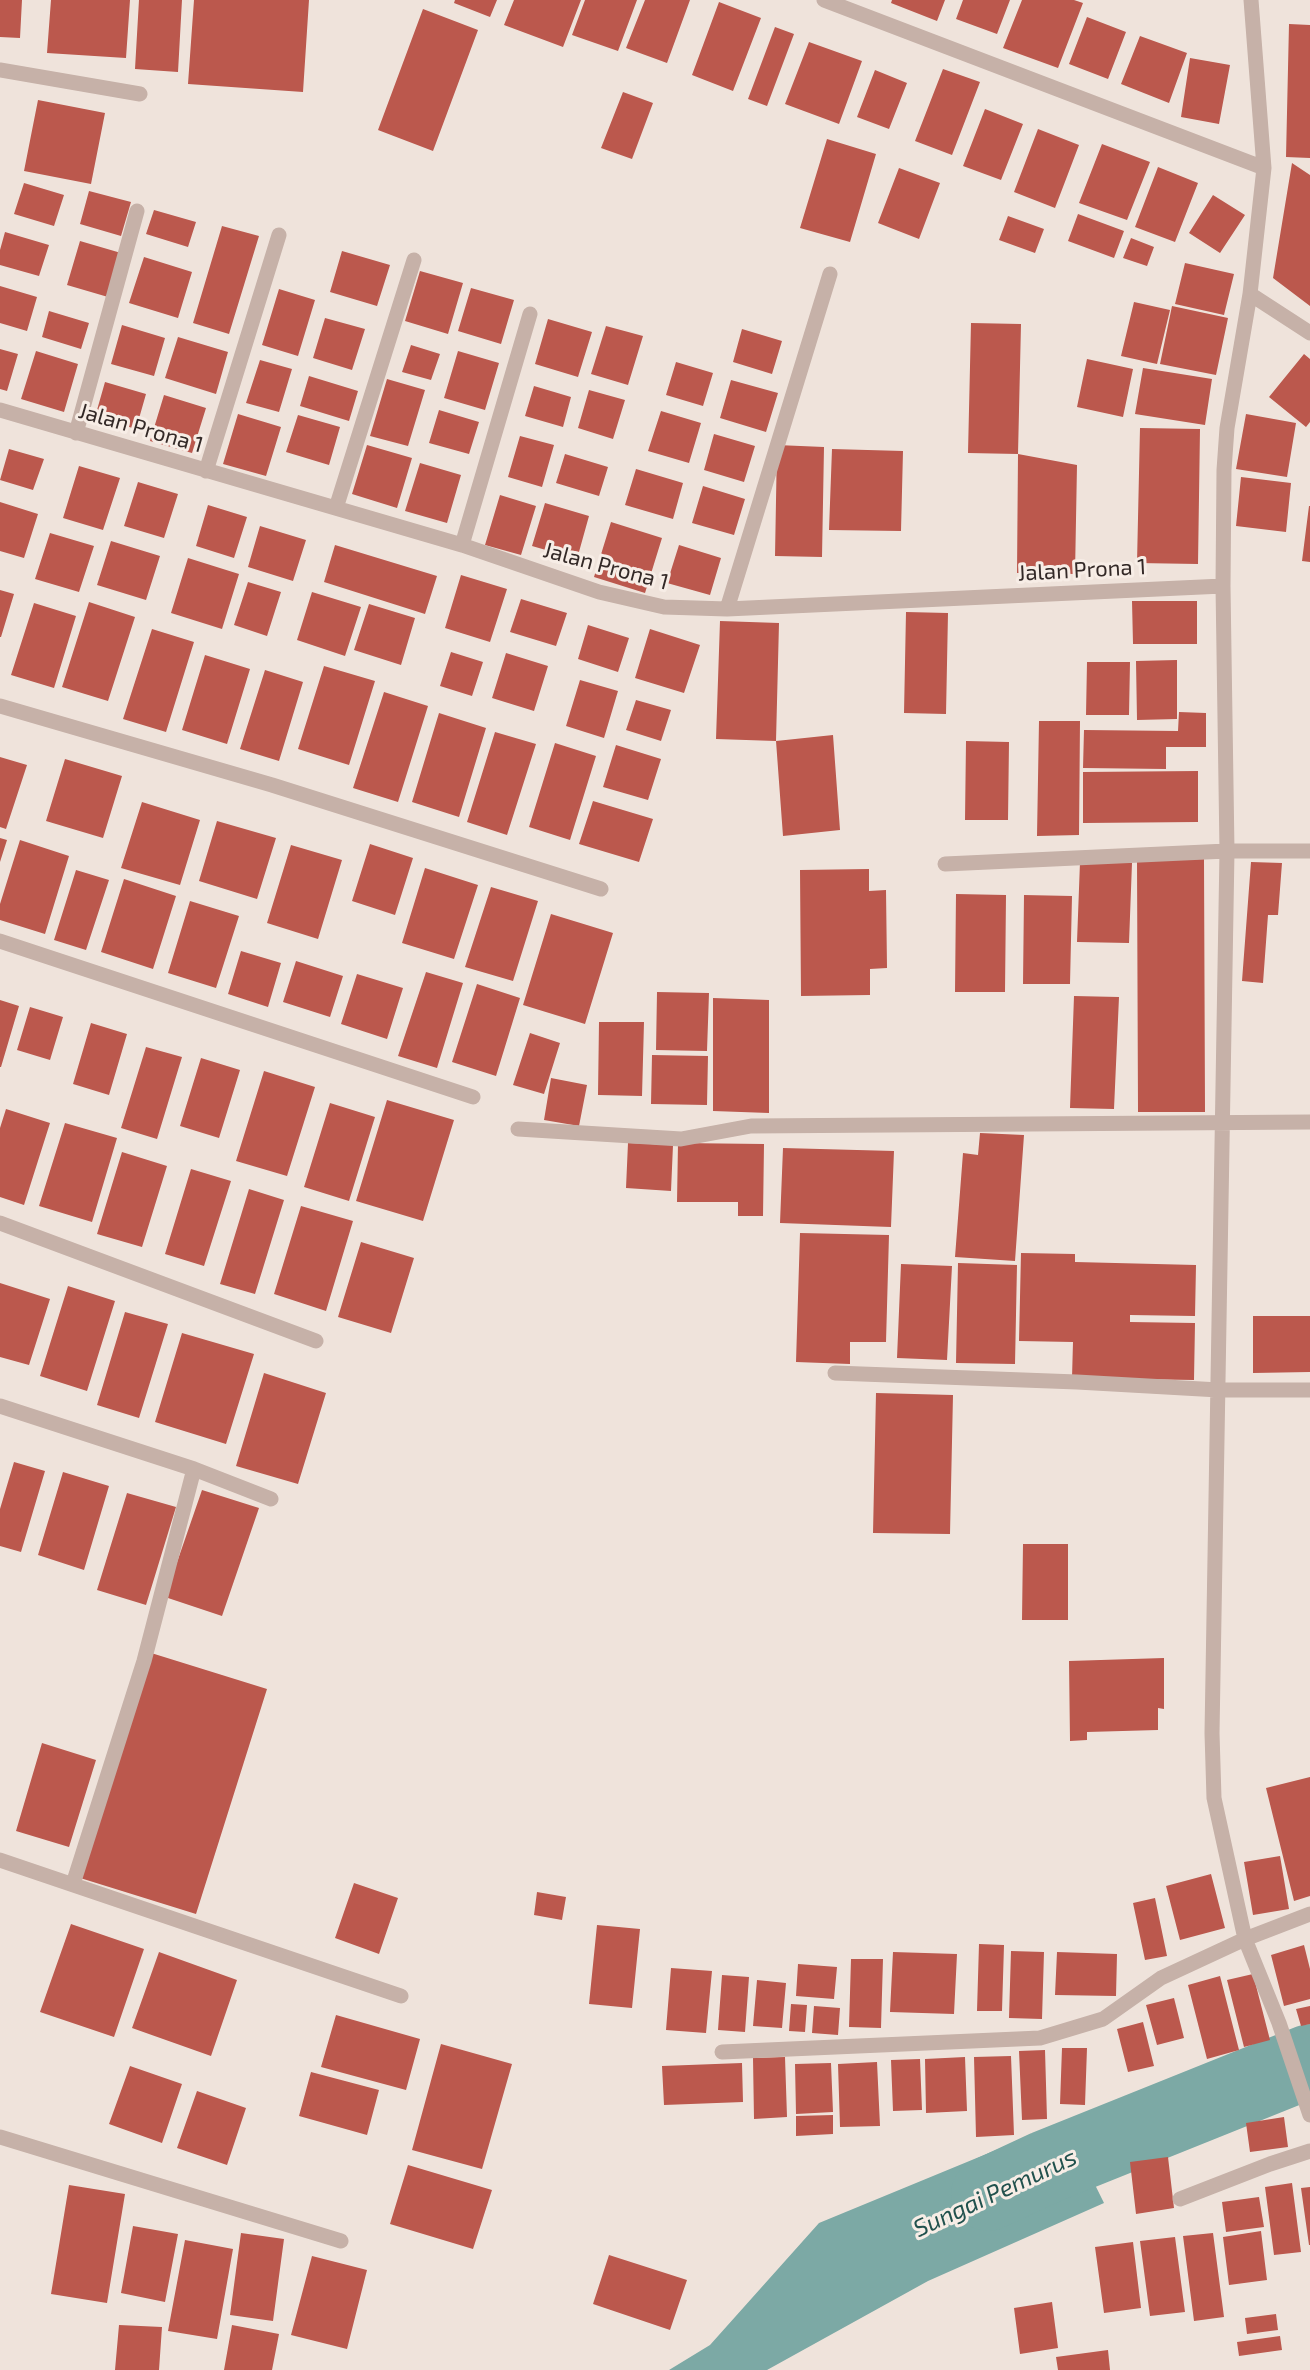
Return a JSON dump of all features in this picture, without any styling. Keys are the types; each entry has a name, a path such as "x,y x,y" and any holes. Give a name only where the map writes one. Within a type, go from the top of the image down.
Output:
{"street":[{"path":"824,0 1264,168"},
{"path":"1251,0 1264,168 1250,294 1226,439 1224,470 1223,586 1227,851 1212,1733 1214,1798 1245,1939 1279,2023 1310,2114"},
{"path":"0,70 140,94"},
{"path":"76,433 137,211"},
{"path":"206,471 279,235"},
{"path":"336,508 414,260"},
{"path":"727,609 830,274"},
{"path":"1250,294 1310,333"},
{"path":"462,546 530,314"},
{"name":"Jalan Prona 1","path":"0,410 462,546 599,592 664,607 727,609 1223,586"},
{"path":"0,706 272,785 601,889"},
{"path":"945,864 1227,851 1310,851"},
{"path":"0,940 474,1097"},
{"path":"518,1129 681,1138 751,1126 1310,1122"},
{"path":"0,1223 316,1341"},
{"path":"835,1373 1218,1390 1310,1390"},
{"path":"0,1406 194,1469 271,1499"},
{"path":"73,1884 144,1661 194,1469"},
{"path":"0,1860 401,1996"},
{"path":"722,2052 1040,2038 1103,2019 1161,1978 1245,1939 1310,1914"},
{"path":"0,2138 341,2241"},
{"path":"1180,2199 1310,2151"}],"water":[{"path":"1064,2122 1104,2203 928,2281 767,2370 669,2370 710,2345 819,2223"}],"building":[{"path":"0,0 22,0 20,38 0,37"},
{"path":"51,0 130,0 126,58 47,53"},
{"path":"139,0 182,0 178,72 135,69"},
{"path":"194,0 309,0 303,92 188,84"},
{"path":"455,0 497,0 490,17 454,3"},
{"path":"514,0 581,0 563,47 504,25"},
{"path":"585,0 637,0 618,51 572,35"},
{"path":"645,0 690,0 667,63 626,48"},
{"path":"892,0 945,0 937,21 891,3"},
{"path":"963,0 1010,0 997,34 956,19"},
{"path":"1022,0 1074,0 1083,3 1058,68 1003,48"},
{"path":"719,2 761,18 733,91 692,75"},
{"path":"423,9 478,30 433,151 378,130"},
{"path":"1087,17 1126,32 1108,79 1069,64"},
{"path":"1289,24 1310,25 1310,158 1286,157"},
{"path":"775,27 794,34 767,106 748,99"},
{"path":"1140,36 1187,53 1169,103 1121,84"},
{"path":"809,42 862,61 839,124 785,104"},
{"path":"1190,58 1230,65 1219,124 1181,117"},
{"path":"943,69 980,82 952,155 915,141"},
{"path":"875,70 907,83 889,129 857,117"},
{"path":"623,92 653,103 632,159 601,148"},
{"path":"38,100 105,113 91,184 24,171"},
{"path":"985,109 1023,124 1001,180 963,166"},
{"path":"1038,129 1079,145 1055,208 1014,192"},
{"path":"827,139 876,154 850,242 800,228"},
{"path":"1102,144 1150,162 1127,220 1079,203"},
{"path":"1292,163 1310,175 1310,306 1273,278"},
{"path":"1158,167 1198,183 1175,242 1135,227"},
{"path":"899,168 940,183 919,239 878,223"},
{"path":"24,183 64,195 54,226 14,214"},
{"path":"89,191 131,202 121,236 80,224"},
{"path":"1213,195 1245,215 1220,253 1189,233"},
{"path":"154,210 196,222 188,247 146,234"},
{"path":"1078,214 1124,231 1114,258 1068,241"},
{"path":"1008,216 1044,229 1035,253 999,240"},
{"path":"222,226 259,236 229,334 193,323"},
{"path":"5,232 49,245 39,276 0,265 0,250"},
{"path":"1131,238 1154,247 1147,266 1123,258"},
{"path":"80,241 121,253 108,297 67,285"},
{"path":"342,251 390,265 377,306 330,292"},
{"path":"144,257 192,272 178,318 129,303"},
{"path":"1185,263 1234,274 1224,315 1175,304"},
{"path":"420,271 463,283 448,334 405,321"},
{"path":"0,286 37,297 27,331 0,323"},
{"path":"471,288 514,300 501,344 458,331"},
{"path":"279,289 315,300 298,356 262,345"},
{"path":"1134,302 1170,310 1157,364 1121,356"},
{"path":"1172,306 1228,318 1216,375 1160,364"},
{"path":"49,311 89,323 81,349 42,337"},
{"path":"325,318 365,329 352,370 313,358"},
{"path":"548,319 592,332 578,377 535,364"},
{"path":"971,323 1021,324 1018,454 968,453"},
{"path":"122,325 165,338 154,376 111,364"},
{"path":"606,326 643,336 628,385 591,374"},
{"path":"742,329 782,341 772,374 733,362"},
{"path":"178,337 228,352 216,394 165,378"},
{"path":"411,345 440,354 431,380 402,372"},
{"path":"0,349 18,354 7,391 0,389"},
{"path":"36,351 78,364 64,412 21,399"},
{"path":"458,351 499,363 485,410 444,398"},
{"path":"1304,354 1310,359 1310,422 1306,427 1269,397"},
{"path":"1087,359 1133,369 1123,417 1077,407"},
{"path":"260,360 292,369 279,412 246,403"},
{"path":"676,362 713,373 703,406 666,395"},
{"path":"1143,368 1212,379 1205,425 1135,414"},
{"path":"309,376 358,391 349,421 300,406"},
{"path":"387,379 425,390 408,446 370,436"},
{"path":"731,380 778,393 766,432 720,418"},
{"path":"105,382 146,394 136,429 95,417"},
{"path":"534,386 571,397 563,427 525,416"},
{"path":"589,390 625,400 613,439 578,428"},
{"path":"164,395 206,408 192,453 150,441"},
{"path":"439,410 479,422 469,454 429,443"},
{"path":"661,411 701,423 689,463 648,451"},
{"path":"238,414 281,427 266,476 223,464"},
{"path":"1246,414 1296,423 1287,477 1236,469"},
{"path":"298,415 340,427 329,465 286,452"},
{"path":"1140,428 1200,429 1198,564 1137,563"},
{"path":"714,434 755,446 744,482 704,470"},
{"path":"520,436 554,445 542,487 508,477"},
{"path":"367,445 412,458 397,508 352,494"},
{"path":"777,445 824,447 822,557 775,556"},
{"path":"9,449 44,459 33,490 0,480"},
{"path":"832,449 903,451 901,531 829,530"},
{"path":"565,454 608,467 599,496 556,483"},
{"path":"1018,454 1077,465 1075,574 1017,573"},
{"path":"420,463 461,475 447,523 405,511"},
{"path":"79,466 120,478 103,530 63,518"},
{"path":"636,469 683,483 673,519 625,505"},
{"path":"1241,477 1291,483 1286,532 1236,526"},
{"path":"138,482 178,494 164,538 124,526"},
{"path":"703,486 745,499 734,535 692,523"},
{"path":"500,495 536,506 521,555 485,545"},
{"path":"0,502 38,514 24,558 0,551"},
{"path":"545,503 589,516 577,559 532,546"},
{"path":"208,505 247,517 234,558 196,546"},
{"path":"1310,506 1310,562 1302,561"},
{"path":"611,522 662,538 645,593 594,577"},
{"path":"260,526 306,540 293,581 248,567"},
{"path":"50,533 94,546 79,592 35,579"},
{"path":"111,541 160,556 146,600 97,585"},
{"path":"335,545 437,576 425,614 324,582"},
{"path":"679,545 721,558 710,595 667,583"},
{"path":"188,558 239,574 222,629 171,613"},
{"path":"461,575 507,589 490,642 445,628"},
{"path":"248,582 281,592 267,636 234,625"},
{"path":"0,590 14,594 1,637 0,637"},
{"path":"312,592 361,607 345,656 297,640"},
{"path":"521,599 567,613 556,646 510,632"},
{"path":"1132,601 1197,601 1197,644 1133,644"},
{"path":"89,602 135,617 108,701 62,687"},
{"path":"34,603 76,616 54,688 11,675"},
{"path":"369,604 415,618 401,665 354,650"},
{"path":"906,612 948,613 946,714 904,713"},
{"path":"720,621 779,623 776,741 716,739"},
{"path":"588,625 629,638 618,672 578,659"},
{"path":"152,629 194,642 166,732 123,719"},
{"path":"650,629 700,645 684,693 635,678"},
{"path":"451,652 483,662 472,696 440,686"},
{"path":"506,653 548,666 534,711 492,698"},
{"path":"205,655 250,669 227,744 182,730"},
{"path":"1177,660 1177,719 1137,720 1136,661"},
{"path":"1087,662 1130,662 1129,715 1086,715"},
{"path":"324,666 375,681 349,765 298,749"},
{"path":"265,670 303,682 279,761 240,749"},
{"path":"580,680 618,691 604,738 566,726"},
{"path":"384,692 428,706 398,802 353,788"},
{"path":"636,700 671,710 661,741 626,730"},
{"path":"1179,712 1206,713 1206,747 1166,747 1166,769 1083,768 1084,730 1178,731"},
{"path":"439,713 486,728 459,817 412,802"},
{"path":"1039,721 1080,721 1079,835 1037,836"},
{"path":"495,732 536,744 507,835 467,822"},
{"path":"833,735 840,830 783,836 776,741"},
{"path":"966,741 1009,742 1008,820 965,820"},
{"path":"555,743 596,756 570,840 529,827"},
{"path":"616,745 661,759 648,800 603,787"},
{"path":"0,757 27,765 6,829 0,827"},
{"path":"65,759 122,776 103,838 46,821"},
{"path":"1198,771 1198,822 1083,823 1083,772"},
{"path":"593,801 653,819 639,862 579,844"},
{"path":"142,802 200,820 180,885 121,868"},
{"path":"217,821 276,838 257,899 199,881"},
{"path":"0,838 7,840 0,862"},
{"path":"20,840 69,856 45,934 0,920 0,904"},
{"path":"370,844 413,858 395,915 352,901"},
{"path":"291,845 342,860 318,939 267,923"},
{"path":"1204,859 1205,1112 1138,1112 1137,860"},
{"path":"1080,862 1132,863 1129,943 1077,942"},
{"path":"1251,862 1282,863 1278,915 1268,915 1263,983 1242,981"},
{"path":"425,868 478,885 454,959 402,943"},
{"path":"869,869 869,891 886,890 887,968 870,969 870,995 801,996 800,870"},
{"path":"76,870 109,880 86,950 54,940"},
{"path":"124,879 176,896 153,969 101,952"},
{"path":"491,887 538,901 513,981 465,967"},
{"path":"956,894 1006,895 1005,992 955,992"},
{"path":"1024,895 1072,896 1070,984 1023,984"},
{"path":"190,901 239,916 216,988 168,973"},
{"path":"551,914 613,933 585,1024 523,1005"},
{"path":"241,951 281,963 268,1007 228,994"},
{"path":"296,961 343,976 330,1017 283,1002"},
{"path":"426,972 463,983 437,1068 398,1056"},
{"path":"357,974 403,988 387,1039 341,1024"},
{"path":"477,984 520,998 496,1076 452,1062"},
{"path":"657,992 709,993 707,1051 656,1050"},
{"path":"1074,996 1119,997 1114,1109 1070,1108"},
{"path":"713,998 769,1000 769,1113 713,1111"},
{"path":"0,1000 19,1006 1,1067 0,1067"},
{"path":"30,1007 63,1017 50,1060 17,1050"},
{"path":"599,1022 644,1022 642,1096 598,1095"},
{"path":"91,1023 127,1034 109,1095 73,1084"},
{"path":"530,1033 560,1043 544,1094 513,1085"},
{"path":"146,1047 182,1057 157,1139 121,1128"},
{"path":"652,1055 708,1056 707,1105 651,1104"},
{"path":"201,1058 240,1070 219,1138 180,1126"},
{"path":"264,1071 315,1087 287,1176 236,1161"},
{"path":"551,1078 587,1085 579,1126 544,1120"},
{"path":"387,1100 454,1120 423,1221 356,1201"},
{"path":"330,1103 375,1117 349,1201 304,1187"},
{"path":"6,1109 50,1123 24,1205 0,1197 0,1128"},
{"path":"65,1123 117,1138 92,1222 39,1206"},
{"path":"980,1133 1024,1135 1015,1261 955,1257 963,1153 978,1155"},
{"path":"628,1143 673,1145 671,1191 626,1188"},
{"path":"678,1143 764,1144 763,1216 738,1216 738,1202 677,1202"},
{"path":"783,1148 894,1151 891,1227 780,1223"},
{"path":"122,1152 167,1166 142,1247 97,1234"},
{"path":"191,1169 231,1181 204,1266 165,1254"},
{"path":"249,1189 284,1200 255,1294 220,1284"},
{"path":"301,1206 353,1221 326,1311 274,1294"},
{"path":"800,1233 889,1235 886,1342 850,1342 850,1364 796,1362"},
{"path":"361,1242 414,1258 391,1333 338,1317"},
{"path":"1021,1253 1075,1254 1075,1262 1196,1265 1195,1316 1130,1315 1130,1322 1195,1323 1194,1380 1072,1378 1073,1342 1019,1341"},
{"path":"958,1263 1017,1265 1015,1364 956,1363"},
{"path":"901,1264 952,1266 947,1360 897,1358"},
{"path":"0,1283 50,1299 29,1365 0,1357"},
{"path":"68,1286 115,1301 87,1391 40,1376"},
{"path":"125,1312 168,1324 139,1418 97,1405"},
{"path":"1253,1316 1310,1316 1310,1372 1253,1373"},
{"path":"182,1333 254,1354 226,1444 155,1422"},
{"path":"264,1373 326,1393 298,1484 236,1466"},
{"path":"876,1393 953,1395 950,1534 873,1533"},
{"path":"14,1462 45,1471 21,1552 0,1546 0,1509"},
{"path":"63,1472 109,1486 84,1570 38,1555"},
{"path":"202,1490 259,1508 222,1616 165,1597"},
{"path":"127,1493 176,1507 146,1605 97,1590"},
{"path":"1023,1544 1068,1544 1068,1620 1022,1620"},
{"path":"148,1652 267,1689 196,1914 77,1877"},
{"path":"1164,1658 1164,1709 1158,1708 1158,1730 1087,1732 1087,1740 1070,1741 1069,1661"},
{"path":"42,1743 96,1760 69,1847 16,1831"},
{"path":"1310,1777 1310,1896 1294,1901 1266,1788"},
{"path":"1280,1856 1289,1909 1253,1915 1244,1862"},
{"path":"1211,1874 1225,1928 1180,1940 1166,1886"},
{"path":"354,1883 398,1898 379,1954 335,1938"},
{"path":"537,1892 566,1897 562,1920 534,1915"},
{"path":"1155,1898 1167,1956 1145,1960 1133,1903"},
{"path":"71,1924 144,1949 114,2037 40,2012"},
{"path":"597,1925 640,1929 632,2008 589,2004"},
{"path":"979,1944 1004,1945 1002,2011 977,2011"},
{"path":"1304,1945 1310,1969 1310,1999 1284,2006 1271,1955"},
{"path":"1011,1951 1044,1952 1042,2019 1009,2018"},
{"path":"159,1952 237,1980 211,2056 132,2028"},
{"path":"893,1952 957,1954 954,2014 890,2012"},
{"path":"1057,1952 1117,1954 1116,1996 1055,1995"},
{"path":"851,1959 883,1959 881,2028 849,2027"},
{"path":"798,1964 837,1967 834,1999 796,1996"},
{"path":"671,1968 712,1971 706,2033 666,2030"},
{"path":"1253,1974 1270,2040 1244,2047 1227,1980"},
{"path":"722,1975 749,1977 745,2032 718,2030"},
{"path":"1220,1976 1239,2050 1207,2059 1188,1985"},
{"path":"757,1980 786,1983 782,2028 753,2026"},
{"path":"1174,1998 1184,2038 1157,2045 1146,2005"},
{"path":"791,2004 807,2005 805,2032 789,2031"},
{"path":"814,2006 840,2008 838,2035 812,2033"},
{"path":"1310,2006 1310,2024 1301,2026 1296,2009"},
{"path":"336,2015 420,2039 406,2090 321,2067"},
{"path":"1143,2022 1154,2066 1128,2072 1117,2029"},
{"path":"441,2044 512,2064 482,2169 412,2150"},
{"path":"1062,2048 1087,2048 1085,2105 1060,2104"},
{"path":"1045,2050 1047,2119 1022,2120 1019,2051"},
{"path":"1011,2056 1014,2135 976,2137 974,2057"},
{"path":"785,2057 787,2117 754,2119 753,2058"},
{"path":"965,2057 967,2111 926,2113 925,2059"},
{"path":"920,2059 922,2110 893,2111 891,2060"},
{"path":"877,2062 880,2126 840,2127 838,2064"},
{"path":"742,2063 743,2102 664,2105 662,2066"},
{"path":"831,2063 833,2112 796,2114 795,2064"},
{"path":"130,2066 182,2084 162,2143 109,2124"},
{"path":"311,2072 379,2090 367,2135 299,2116"},
{"path":"197,2091 246,2108 227,2165 177,2148"},
{"path":"833,2115 833,2134 796,2136 796,2116"},
{"path":"1284,2117 1288,2147 1250,2152 1246,2123"},
{"path":"1168,2157 1174,2208 1136,2214 1130,2162"},
{"path":"408,2165 492,2190 473,2249 390,2224"},
{"path":"1292,2183 1301,2252 1274,2255 1265,2187"},
{"path":"69,2185 125,2194 107,2303 51,2294"},
{"path":"1310,2187 1310,2245 1309,2245 1301,2188"},
{"path":"1259,2197 1264,2227 1226,2232 1222,2202"},
{"path":"133,2226 178,2234 165,2302 121,2293"},
{"path":"1261,2231 1267,2280 1229,2285 1223,2237"},
{"path":"241,2233 284,2239 273,2321 230,2315"},
{"path":"1213,2233 1224,2317 1194,2321 1183,2236"},
{"path":"1175,2237 1185,2312 1150,2316 1140,2241"},
{"path":"185,2240 233,2249 217,2339 168,2331"},
{"path":"1133,2242 1141,2308 1104,2313 1095,2247"},
{"path":"609,2255 687,2280 670,2330 593,2304"},
{"path":"312,2256 367,2270 347,2349 291,2335"},
{"path":"1052,2302 1058,2348 1020,2354 1014,2308"},
{"path":"1276,2314 1278,2330 1247,2334 1245,2318"},
{"path":"119,2325 162,2327 159,2370 115,2370"},
{"path":"232,2325 279,2334 272,2370 224,2370"},
{"path":"1280,2336 1282,2350 1239,2356 1237,2342"},
{"path":"1108,2350 1110,2370 1058,2370 1056,2357"}],"waterway":[{"name":"Sungai Pemurus","path":"988,2194 1046,2167 1310,2061"}]}
